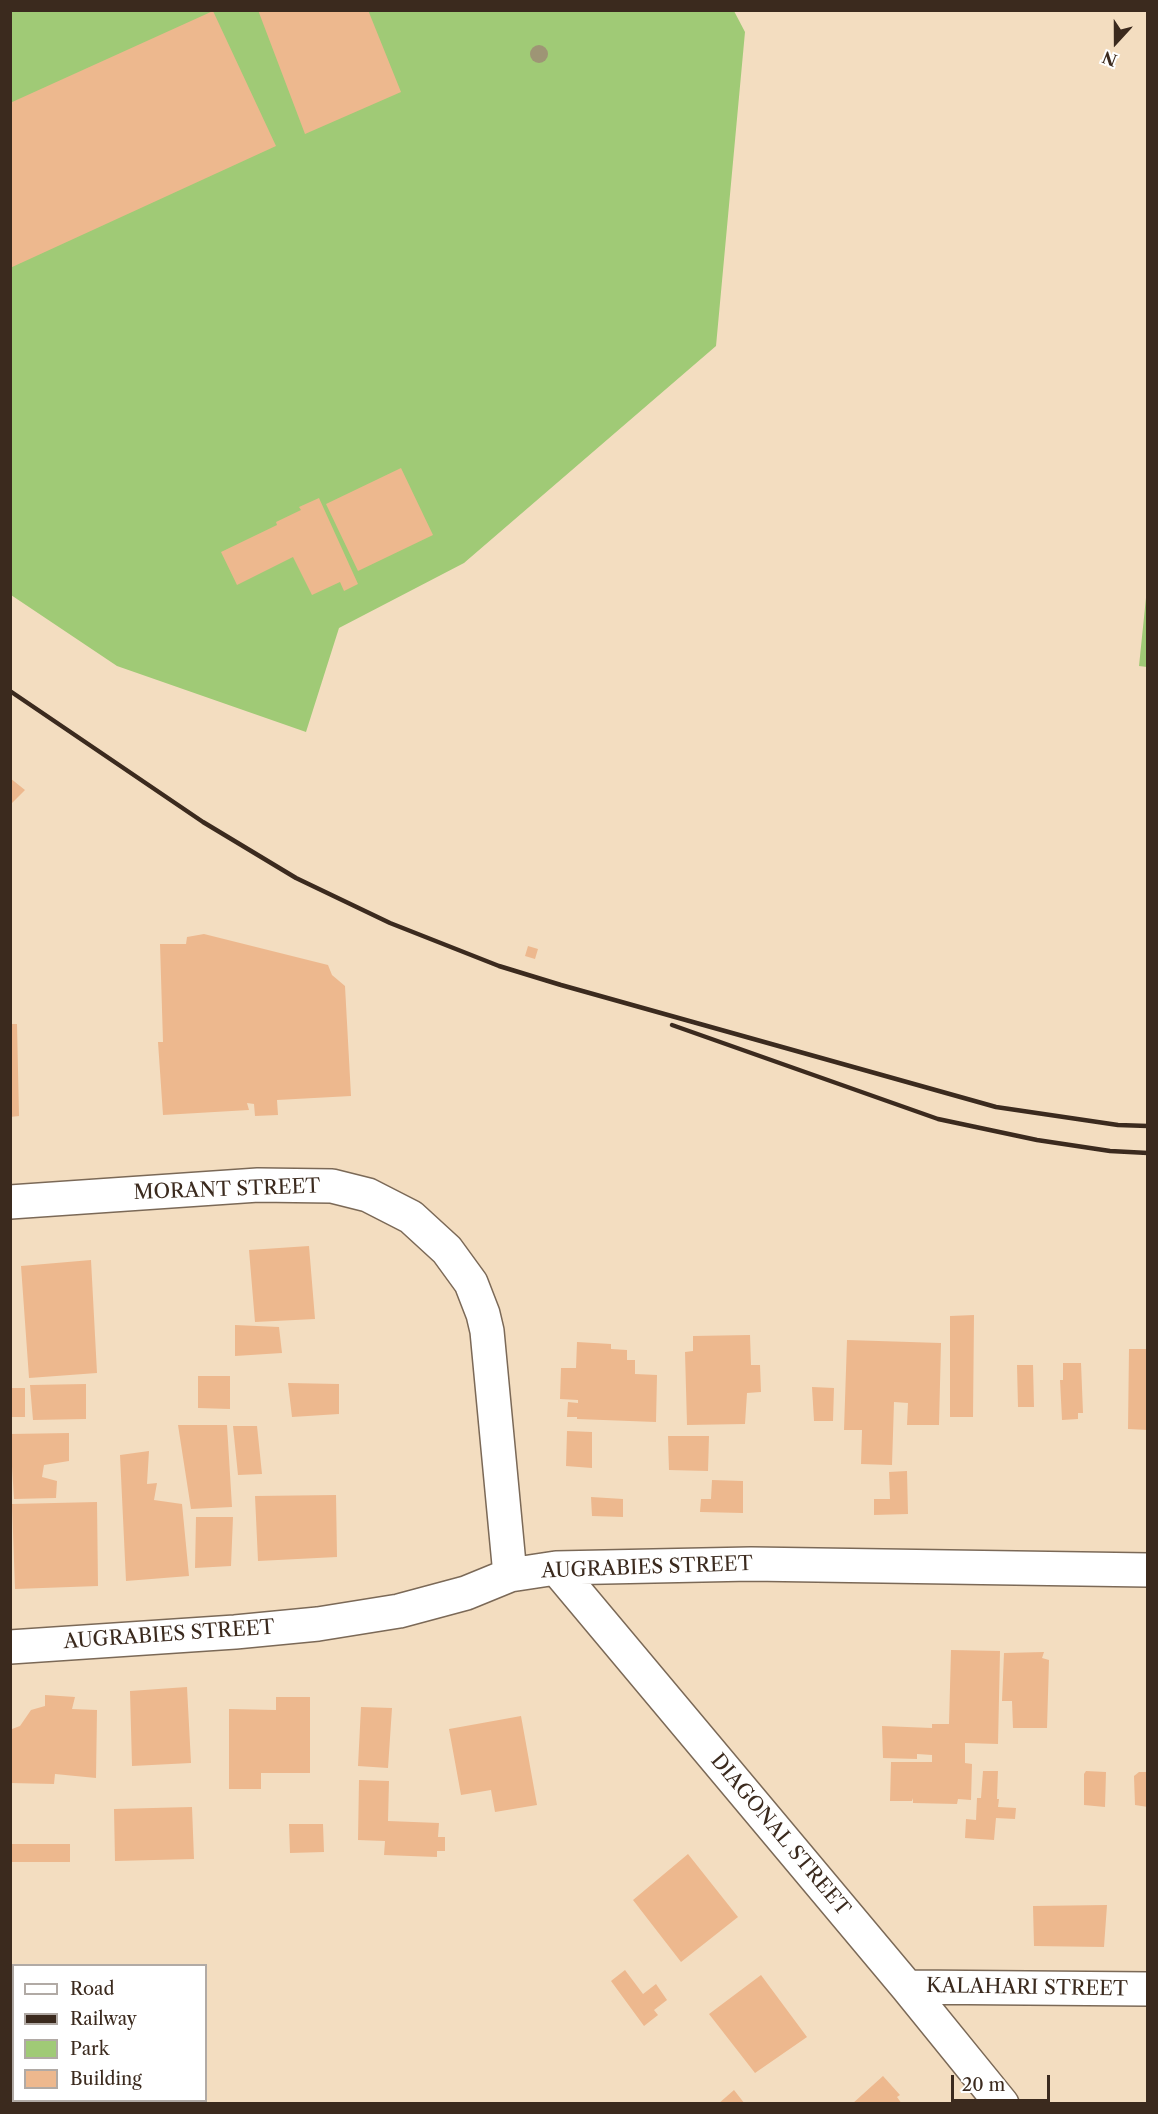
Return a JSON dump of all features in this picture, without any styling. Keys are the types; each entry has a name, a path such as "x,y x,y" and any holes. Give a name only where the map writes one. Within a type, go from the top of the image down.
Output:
{"street":[{"name":"MORANT STREET","path":"10,1202 258,1185 332,1186 368,1195 411,1217 447,1250 471,1283 483,1314 487,1330 510,1575"},
{"name":"AUGRABIES STREET","path":"10,1647 235,1632 318,1623 399,1611 434,1603 510,1575 555,1568 751,1564 1148,1570"},
{"name":"DIAGONAL STREET","path":"555,1568 1002,2103"},
{"name":"KALAHARI STREET","path":"907,1987 1148,1989"}],"green space":[{"path":"10,11 734,11 745,32 716,346 464,563 339,628 306,732 117,666 11,595"},
{"path":"1147,588 1147,667 1139,666"}],"building":[{"path":"258,10 368,10 401,92 305,134"},
{"path":"213,11 276,146 10,268 10,103"},
{"path":"401,468 433,535 358,571 326,504"},
{"path":"319,498 358,584 344,591 340,582 312,595 293,557 237,585 221,552 277,525 276,522 301,510 299,507"},
{"path":"10,778 25,790 10,805"},
{"path":"204,934 328,965 332,975 345,986 351,1096 277,1100 278,1115 255,1116 254,1104 247,1103 249,1110 163,1115 158,1042 163,1042 160,944 186,944 187,937"},
{"path":"528,946 538,949 535,959 525,956"},
{"path":"10,1024 17,1024 19,1116 10,1117"},
{"path":"309,1246 315,1319 255,1322 249,1250"},
{"path":"91,1260 97,1373 29,1378 21,1266"},
{"path":"974,1315 973,1417 950,1417 950,1316"},
{"path":"235,1325 279,1327 282,1353 235,1356"},
{"path":"750,1335 751,1365 760,1365 761,1392 747,1393 745,1424 687,1425 685,1352 693,1351 693,1336"},
{"path":"847,1340 941,1343 939,1425 907,1425 908,1403 894,1402 892,1465 861,1464 862,1430 844,1430"},
{"path":"577,1342 611,1344 611,1349 627,1350 627,1360 635,1360 635,1374 657,1375 656,1422 567,1417 568,1402 578,1403 578,1400 560,1399 561,1368 576,1368"},
{"path":"1129,1349 1148,1349 1148,1430 1128,1429"},
{"path":"1063,1363 1081,1363 1083,1413 1078,1413 1078,1419 1062,1420 1060,1380 1063,1380"},
{"path":"1017,1365 1033,1365 1034,1407 1018,1407"},
{"path":"198,1376 230,1376 230,1409 198,1408"},
{"path":"288,1383 339,1384 339,1414 292,1417"},
{"path":"86,1384 86,1419 33,1420 30,1385"},
{"path":"812,1387 834,1388 833,1421 814,1421"},
{"path":"10,1388 25,1388 25,1417 10,1417"},
{"path":"178,1425 227,1425 232,1507 191,1509"},
{"path":"233,1426 257,1426 262,1474 238,1475"},
{"path":"567,1431 592,1432 592,1468 566,1466"},
{"path":"69,1433 69,1461 44,1465 42,1477 57,1481 56,1498 14,1499 10,1434"},
{"path":"668,1436 709,1436 708,1471 669,1470"},
{"path":"149,1451 147,1484 157,1483 154,1500 182,1504 189,1576 126,1581 120,1455"},
{"path":"907,1471 908,1514 874,1515 874,1499 890,1499 889,1472"},
{"path":"712,1480 743,1481 743,1513 700,1512 701,1499 711,1499"},
{"path":"336,1495 337,1557 258,1561 255,1496"},
{"path":"591,1497 623,1499 623,1517 592,1516"},
{"path":"97,1502 98,1586 15,1589 12,1504"},
{"path":"196,1517 233,1517 231,1566 195,1568"},
{"path":"951,1650 1000,1651 998,1744 965,1743 965,1763 972,1764 971,1800 958,1799 957,1804 913,1803 913,1798 912,1801 890,1801 891,1762 932,1762 932,1755 917,1754 917,1759 883,1758 882,1726 932,1728 932,1724 949,1724"},
{"path":"1044,1652 1042,1658 1049,1660 1047,1728 1013,1728 1012,1701 1002,1701 1004,1653"},
{"path":"187,1687 191,1763 132,1766 130,1691"},
{"path":"45,1695 75,1697 72,1709 97,1710 96,1778 55,1774 54,1784 10,1783 12,1729 20,1726 31,1710 45,1706"},
{"path":"276,1697 310,1697 310,1773 261,1773 261,1789 229,1789 229,1709 276,1710"},
{"path":"361,1707 392,1708 388,1768 358,1766"},
{"path":"521,1716 537,1805 495,1812 491,1790 461,1795 449,1729"},
{"path":"983,1771 998,1771 998,1807 1016,1808 1015,1819 996,1818 994,1840 965,1838 966,1819 976,1820 977,1798 981,1798"},
{"path":"1086,1771 1106,1772 1105,1807 1084,1805 1084,1774"},
{"path":"1139,1772 1148,1772 1148,1807 1135,1805 1134,1776"},
{"path":"359,1780 389,1781 388,1821 439,1823 438,1837 445,1837 445,1851 437,1851 437,1857 384,1855 385,1841 358,1840"},
{"path":"192,1807 194,1859 115,1861 114,1809"},
{"path":"289,1824 323,1824 324,1852 290,1853"},
{"path":"10,1844 70,1844 70,1862 10,1862"},
{"path":"688,1854 738,1917 681,1962 633,1900"},
{"path":"1107,1905 1104,1947 1034,1946 1033,1906"},
{"path":"625,1970 643,1994 656,1984 667,2000 654,2010 658,2015 644,2026 611,1981"},
{"path":"761,1975 807,2037 755,2073 709,2014"},
{"path":"883,2076 900,2095 897,2097 902,2104 852,2104"},
{"path":"734,2090 745,2104 718,2104"}],"railway":[{"path":"10,691 203,822 296,878 390,923 499,966 996,1107 1118,1125 1148,1126"},
{"path":"672,1025 938,1119 1037,1140 1110,1151 1148,1153"}]}
